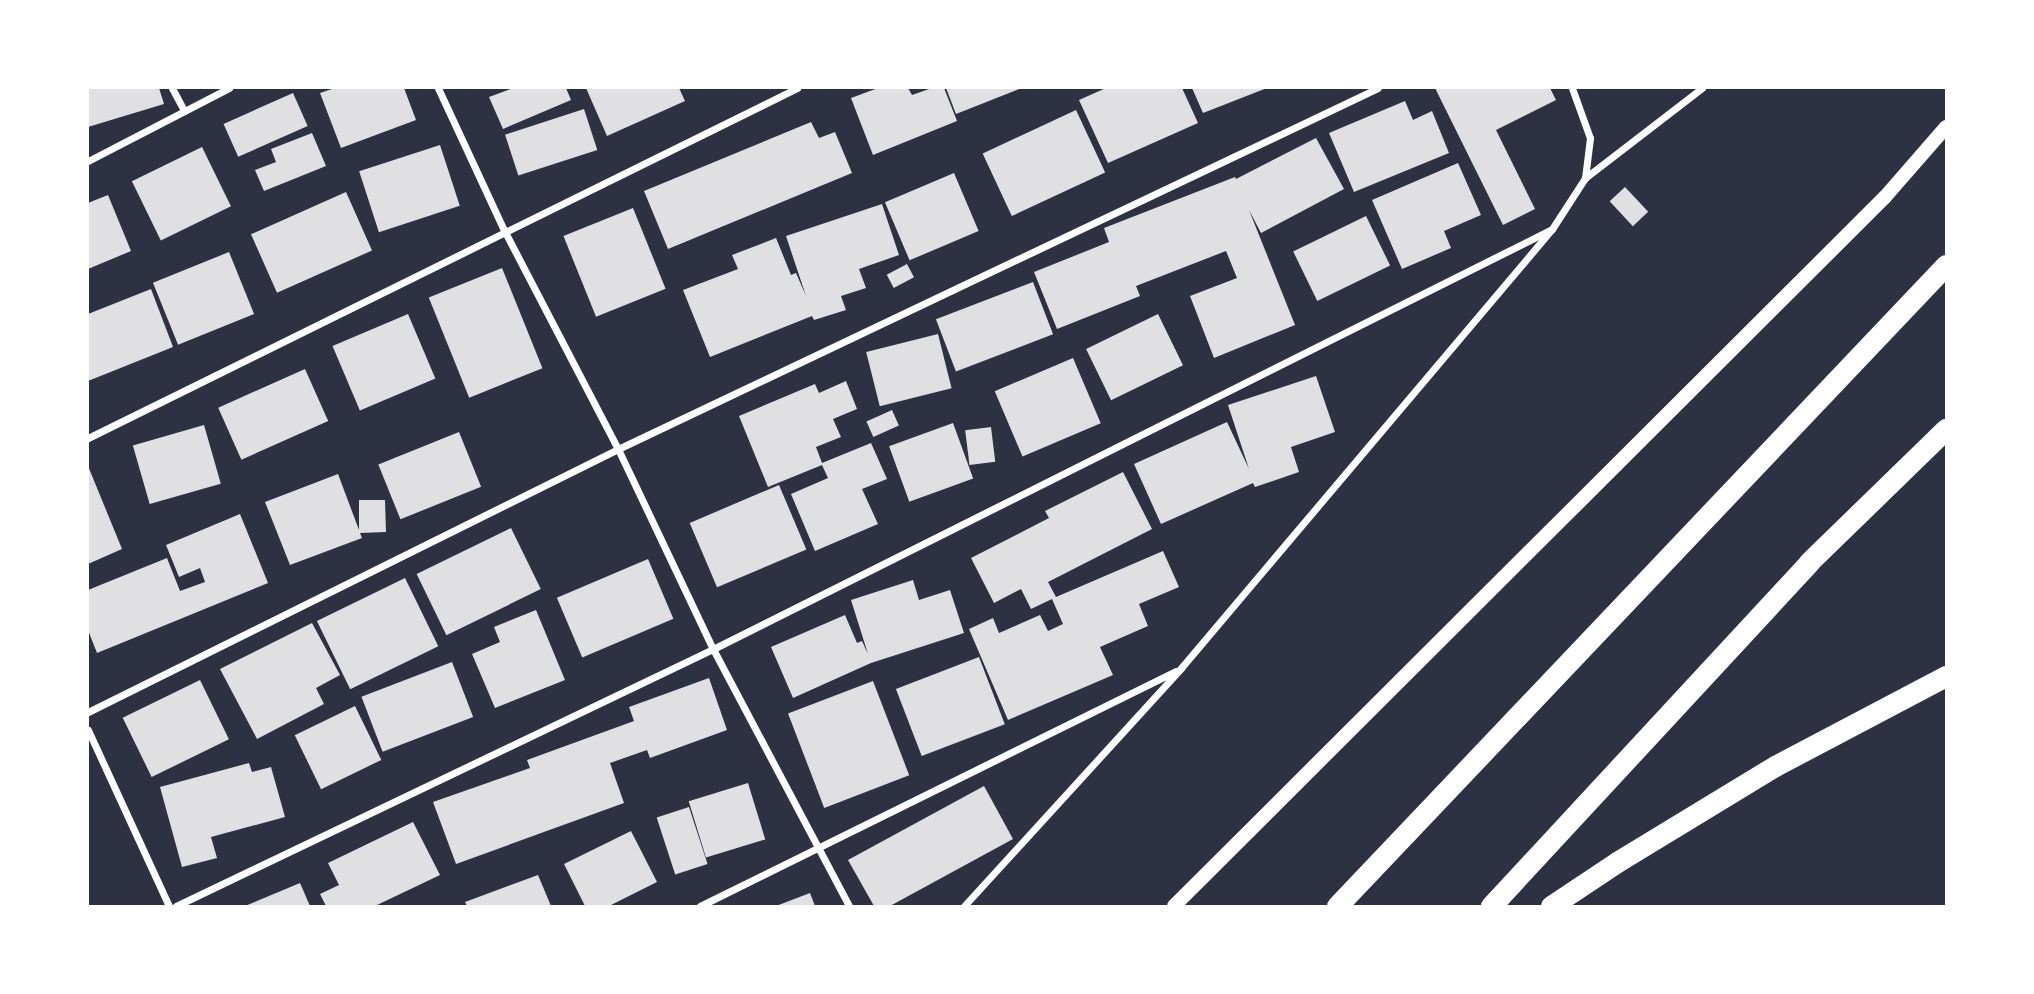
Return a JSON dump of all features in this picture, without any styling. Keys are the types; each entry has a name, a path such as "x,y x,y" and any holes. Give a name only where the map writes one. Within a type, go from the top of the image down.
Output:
{"highway":[{"path":"1337,906 1947,265"},
{"path":"1491,906 1809,562 1947,429"},
{"path":"1551,906 1617,862 1775,766 1947,676"}],"main road":[{"path":"1174,906 1885,197 1947,127"}],"street":[{"path":"172,88 184,111"},
{"path":"88,161 229,88"},
{"path":"438,88 504,230 618,449 713,649 816,849 849,906"},
{"path":"88,438 504,230 797,88"},
{"path":"88,712 618,449 1378,88"},
{"path":"1572,88 1590,138 1585,178"},
{"path":"964,906 1181,668 1552,229 1585,178 1702,88"},
{"path":"176,906 713,649 1552,229"},
{"path":"700,906 1181,668"},
{"path":"88,730 169,906"}],"building":[{"path":"88,88 159,88 164,104 88,127"},
{"path":"335,88 404,88 416,120 341,148 320,93"},
{"path":"513,88 566,88 571,100 503,129 489,97"},
{"path":"586,88 679,88 685,101 607,136"},
{"path":"878,88 908,88 912,95 932,88 944,88 957,121 873,155 851,98"},
{"path":"946,88 1022,88 956,114"},
{"path":"1106,88 1182,88 1198,123 1108,163 1079,100"},
{"path":"1192,88 1267,88 1203,113"},
{"path":"1435,88 1550,88 1556,100 1496,130 1535,209 1503,225"},
{"path":"293,93 308,126 238,157 224,124"},
{"path":"1405,101 1413,120 1432,111 1449,153 1354,192 1329,133"},
{"path":"584,109 597,150 518,176 505,135"},
{"path":"1076,110 1105,173 1012,216 983,154"},
{"path":"811,122 819,138 835,132 852,173 668,249 644,191"},
{"path":"312,133 326,166 264,191 255,170 276,162 271,149"},
{"path":"1316,138 1344,189 1261,233 1249,210 1295,325 1214,358 1190,296 1237,278 1226,251 1136,286 1140,296 1057,329 1034,272 1109,242 1104,228 1235,177 1236,179"},
{"path":"440,145 460,206 379,232 359,171"},
{"path":"202,147 231,206 161,241 132,181"},
{"path":"1458,163 1481,215 1444,231 1451,248 1402,269 1372,200"},
{"path":"954,173 979,231 910,260 885,202"},
{"path":"1625,187 1648,212 1633,226 1610,201"},
{"path":"346,192 372,250 277,293 251,234"},
{"path":"108,195 131,251 88,269 88,203"},
{"path":"882,204 899,255 859,269 866,288 841,296 846,310 814,320 812,316 710,357 683,290 738,269 732,255 776,238 791,275 796,273 806,296 786,236"},
{"path":"633,208 666,289 596,317 563,236"},
{"path":"1366,216 1390,265 1317,301 1293,252"},
{"path":"229,252 254,314 178,345 153,283"},
{"path":"907,264 914,277 894,288 887,275"},
{"path":"502,268 542,368 469,398 429,298"},
{"path":"1033,282 1053,334 956,372 936,319"},
{"path":"151,289 173,347 88,381 88,314"},
{"path":"408,314 435,378 360,410 333,346"},
{"path":"1158,314 1183,365 1111,400 1086,349"},
{"path":"938,334 952,388 880,406 866,352"},
{"path":"1073,358 1101,423 1022,457 995,391"},
{"path":"305,369 328,421 241,460 218,408"},
{"path":"1316,376 1335,432 1291,447 1299,472 1255,487 1253,483 1161,524 1134,464 1227,422 1249,469 1228,405"},
{"path":"846,381 857,409 833,419 841,437 816,447 822,463 871,443 887,479 862,489 878,524 815,551 791,494 828,478 822,465 768,487 739,416 815,384 819,393"},
{"path":"892,410 899,426 873,437 866,421"},
{"path":"953,423 973,478 909,502 889,446"},
{"path":"204,425 221,484 150,504 133,445"},
{"path":"991,427 995,462 969,465 965,430"},
{"path":"459,432 481,487 400,519 378,465"},
{"path":"88,466 122,549 88,564"},
{"path":"1123,472 1152,529 1048,582 1056,597 1163,551 1179,587 1139,604 1148,626 1100,647 1113,675 1008,720 969,629 993,618 999,633 1040,615 1048,631 1063,624 1052,599 1031,609 1021,589 994,603 971,558 1049,518 1045,511"},
{"path":"338,474 359,530 359,500 385,500 386,532 360,533 362,538 290,565 265,502"},
{"path":"779,485 806,549 717,587 690,523"},
{"path":"240,514 268,583 97,653 88,630 88,590 167,558 180,591 205,582 200,568 179,577 166,545"},
{"path":"511,528 541,589 446,635 417,574"},
{"path":"648,559 673,619 582,658 557,598"},
{"path":"405,578 438,646 350,689 317,621"},
{"path":"913,580 919,600 950,590 964,633 871,663 793,698 771,647 845,615 857,643 862,641 868,654 851,600"},
{"path":"536,610 565,680 495,708 472,654 500,642 494,627"},
{"path":"312,623 340,675 316,688 324,704 257,739 220,669"},
{"path":"979,657 1005,724 922,756 896,689"},
{"path":"452,662 473,717 383,752 361,697"},
{"path":"709,678 727,730 650,758 647,750 610,763 624,803 456,864 433,802 530,768 527,760 634,721 629,707"},
{"path":"200,680 229,739 152,777 123,718"},
{"path":"873,681 909,775 824,808 788,714"},
{"path":"355,706 381,760 321,789 295,735"},
{"path":"249,763 252,772 271,767 285,817 211,837 217,858 182,867 160,787"},
{"path":"748,783 765,839 706,858 689,801"},
{"path":"984,786 1013,839 890,906 874,906 848,860"},
{"path":"689,807 708,864 675,875 657,818"},
{"path":"413,822 440,875 375,906 326,906 320,894 339,885 328,863"},
{"path":"631,831 657,882 609,906 585,906 564,864"},
{"path":"538,875 551,906 467,906 465,902"},
{"path":"300,883 310,906 245,906"},
{"path":"810,893 815,906 776,906"}]}
